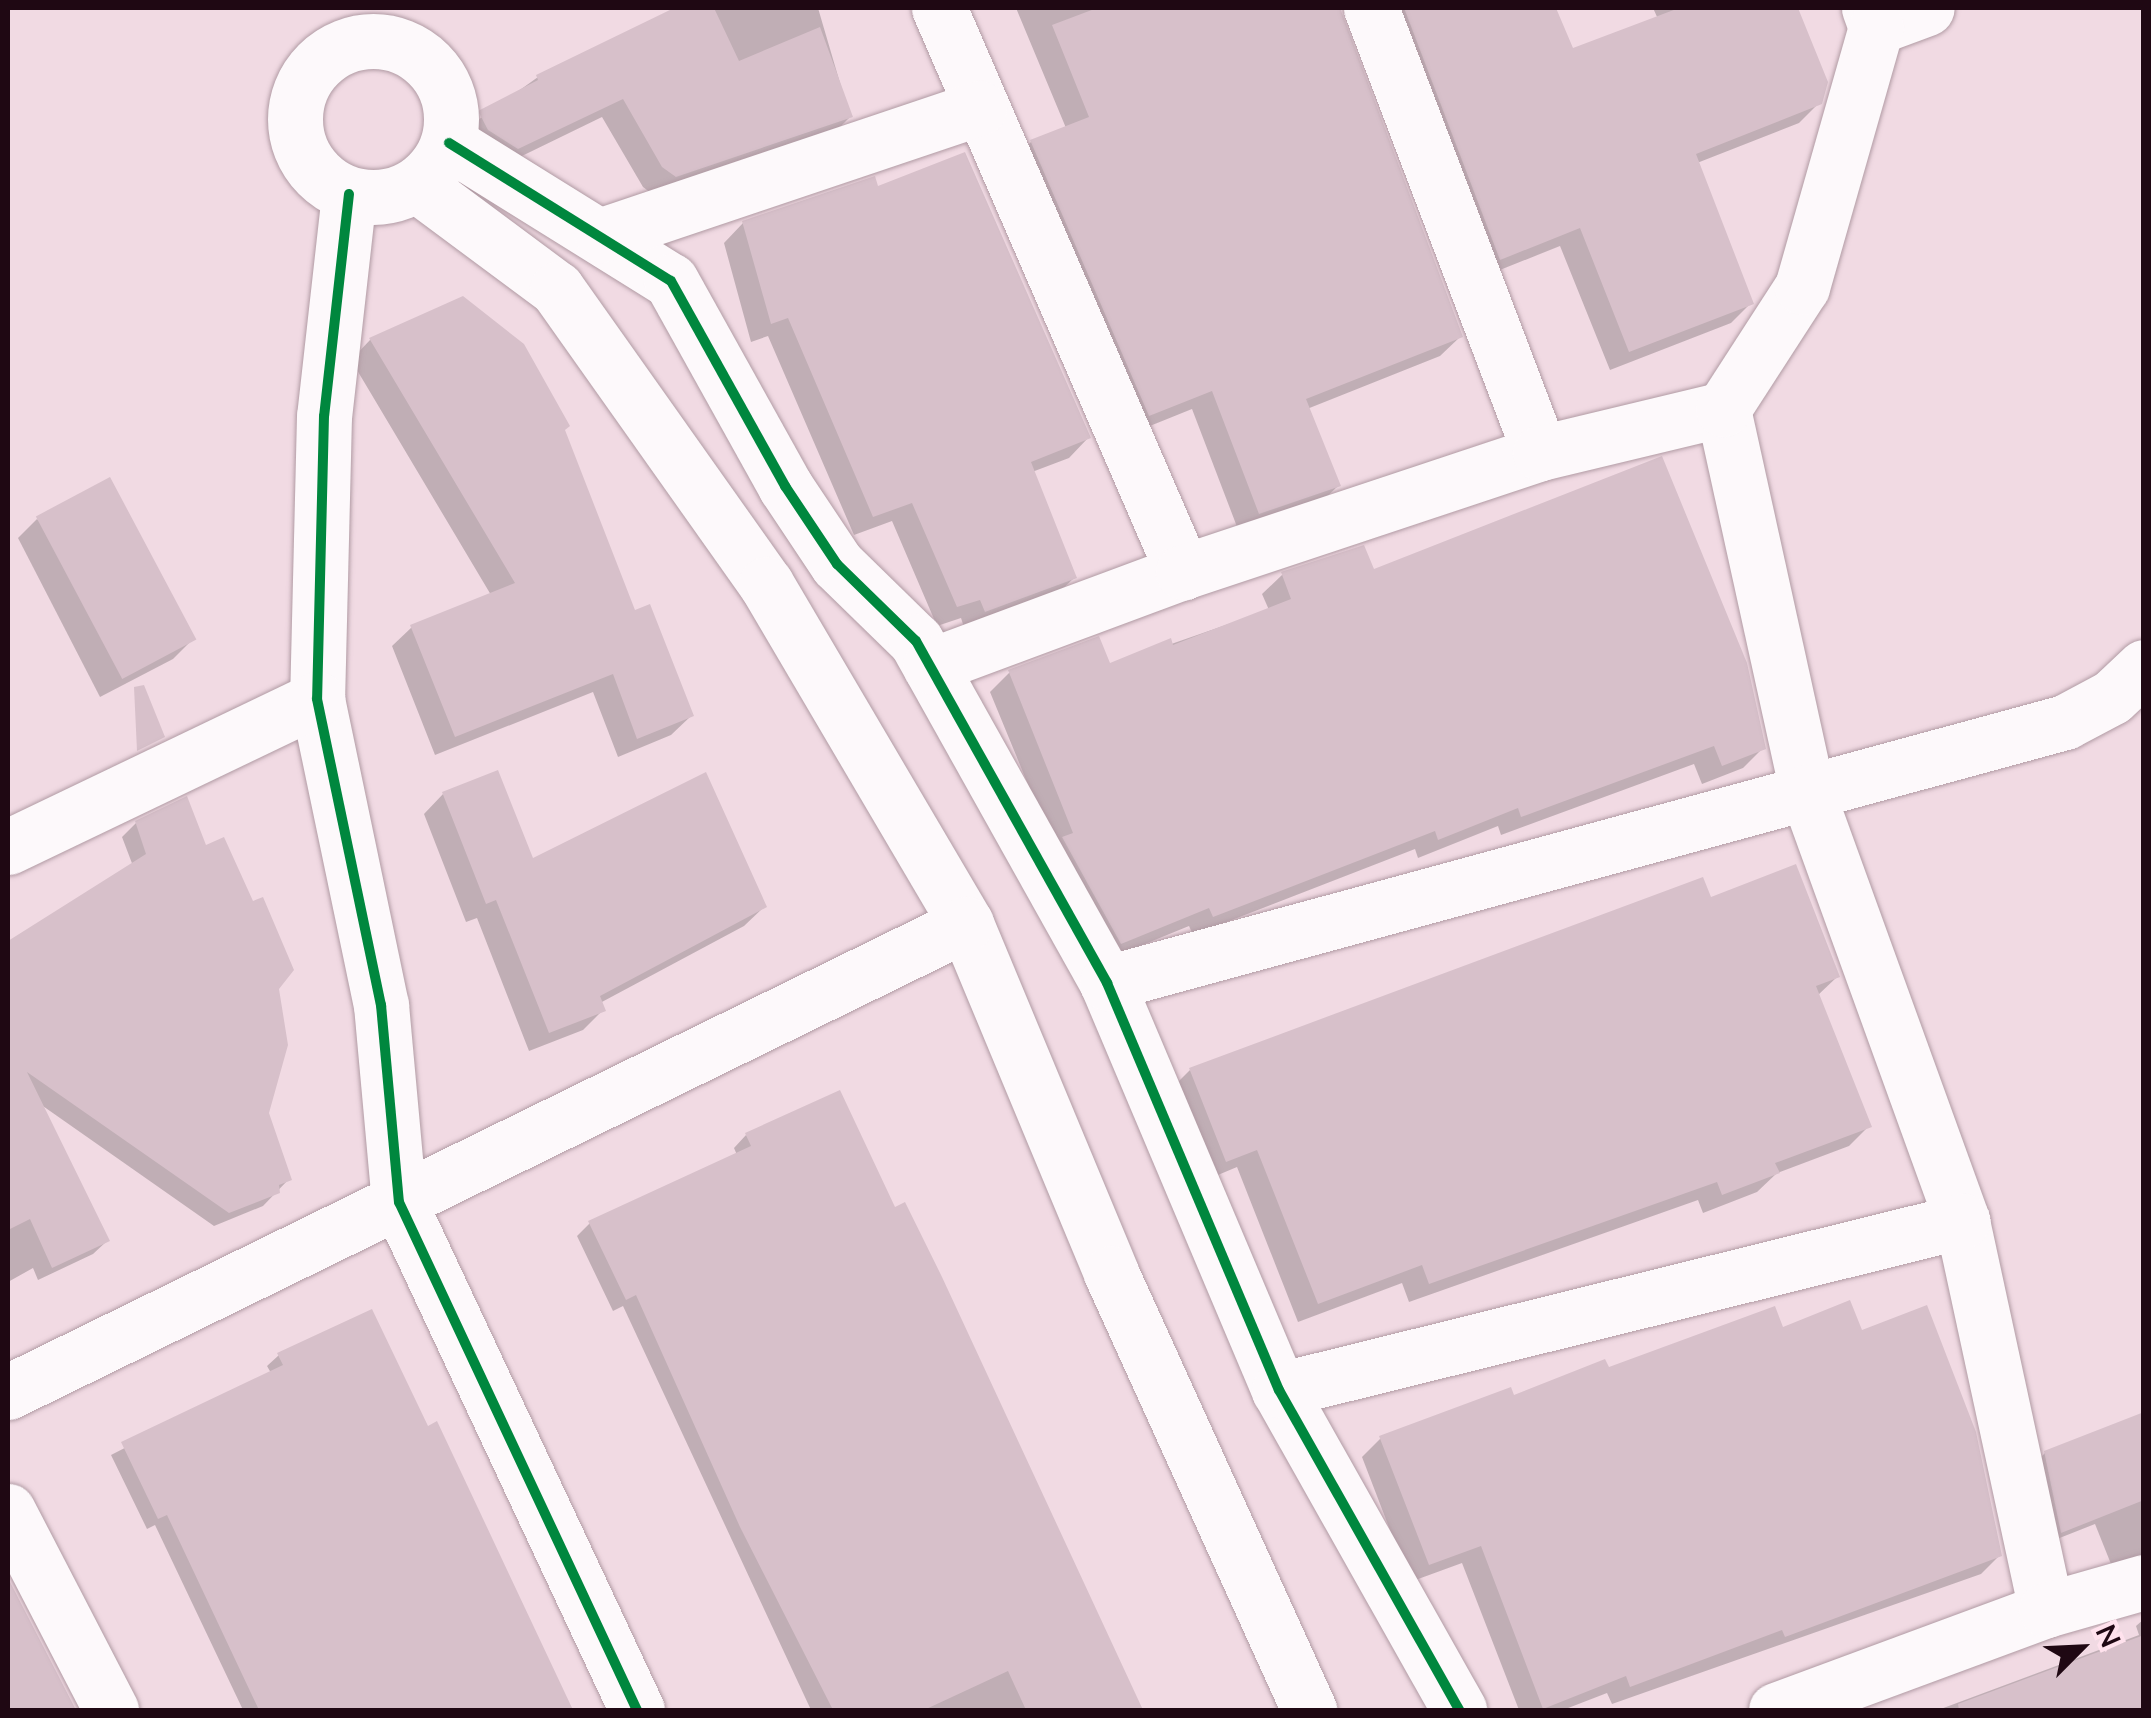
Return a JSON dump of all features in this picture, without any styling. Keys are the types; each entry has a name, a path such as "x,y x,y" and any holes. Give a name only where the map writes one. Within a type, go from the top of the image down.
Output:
{"street":[{"path":"939,8 1183,572"},
{"path":"1371,8 1540,454"},
{"path":"930,666 1183,572 1540,454 1723,409 1802,287 1873,17 1928,8"},
{"path":"358,24 434,69 446,91 433,164 373,198 349,194 307,162 296,137 295,110 317,63 358,24"},
{"path":"602,236 979,108"},
{"path":"433,164 602,236 671,281 784,486 837,564 916,641 1107,983 1278,1390 1459,1710"},
{"path":"433,164 557,289 766,584 966,924 1111,1272 1309,1710"},
{"path":"349,194 324,416 317,700 381,1005 400,1202 637,1710"},
{"path":"1723,409 1807,792 1962,1221 2046,1610"},
{"path":"1107,983 2065,722 2112,697 2144,667"},
{"path":"8,847 317,700"},
{"path":"8,1392 966,924"},
{"path":"1278,1390 1962,1221"},
{"path":"8,1511 111,1710"},
{"path":"1776,1710 2046,1610 2144,1582"}],"building":[{"path":"674,8 714,8 739,61 820,27 853,117 676,177 662,167 623,99 518,149 488,130 478,111 538,80 536,75"},
{"path":"1097,8 1340,8 1463,337 1306,399 1341,486 1259,514 1212,391 1149,416 1030,140 1089,117 1052,25"},
{"path":"1404,8 1556,8 1573,48 1679,8 1798,8 1828,82 1822,104 1696,154 1754,304 1629,352 1580,228 1500,260"},
{"path":"965,152 1091,438 1031,462 1077,578 985,612 980,600 957,607 912,503 873,517 788,318 771,324 742,221 875,176 878,186"},
{"path":"463,296 524,344 570,426 565,430 635,610 650,604 694,716 637,739 613,674 455,737 410,625 515,583 369,338"},
{"path":"1662,456 1747,663 1766,749 1722,766 1714,746 1521,817 1518,808 1438,840 1435,831 1213,917 1209,908 1121,944 1062,837 1073,833 1008,670 1099,636 1110,663 1171,638 1173,645 1291,599 1281,572 1364,545 1374,569"},
{"path":"110,477 196,639 122,679 36,516"},
{"path":"144,685 165,737 137,751 134,687"},
{"path":"498,770 533,858 706,772 767,907 600,996 606,1011 549,1033 496,900 486,904 442,792"},
{"path":"187,796 206,845 224,837 253,901 263,897 294,970 279,989 288,1045 269,1113 292,1180 279,1185 280,1193 229,1213 27,1072 110,1241 52,1268 30,1219 8,1230 8,941 146,854 135,821"},
{"path":"1796,864 1840,977 1816,986 1872,1127 1775,1163 1780,1173 1722,1195 1717,1182 1429,1284 1422,1265 1318,1304 1257,1150 1226,1162 1189,1068 1703,877 1711,897"},
{"path":"840,1090 895,1207 905,1202 942,1277 1143,1710 1026,1710 1008,1671 924,1710 833,1710 740,1527 636,1295 626,1300 588,1221 751,1146 745,1133"},
{"path":"1850,1300 1862,1330 1927,1305 1976,1432 2002,1556 1785,1637 1782,1630 1630,1687 1626,1676 1543,1709 1481,1546 1429,1565 1379,1436 1511,1387 1514,1395 1605,1359 1609,1367 1775,1306 1783,1327"},
{"path":"372,1309 428,1426 437,1421 573,1710 259,1710 167,1515 158,1519 121,1442 283,1365 277,1353"},
{"path":"2144,1412 2144,1500 2061,1533 2044,1451"},
{"path":"8,1578 76,1710 8,1710"},
{"path":"2144,1635 2144,1710 1959,1710 1958,1704"}],"cycle path":[{"path":"449,143 671,281 785,486 837,564 916,641 1107,983 1279,1390 1459,1710"},
{"path":"349,194 324,416 317,699 381,1005 399,1202 637,1710"}]}
